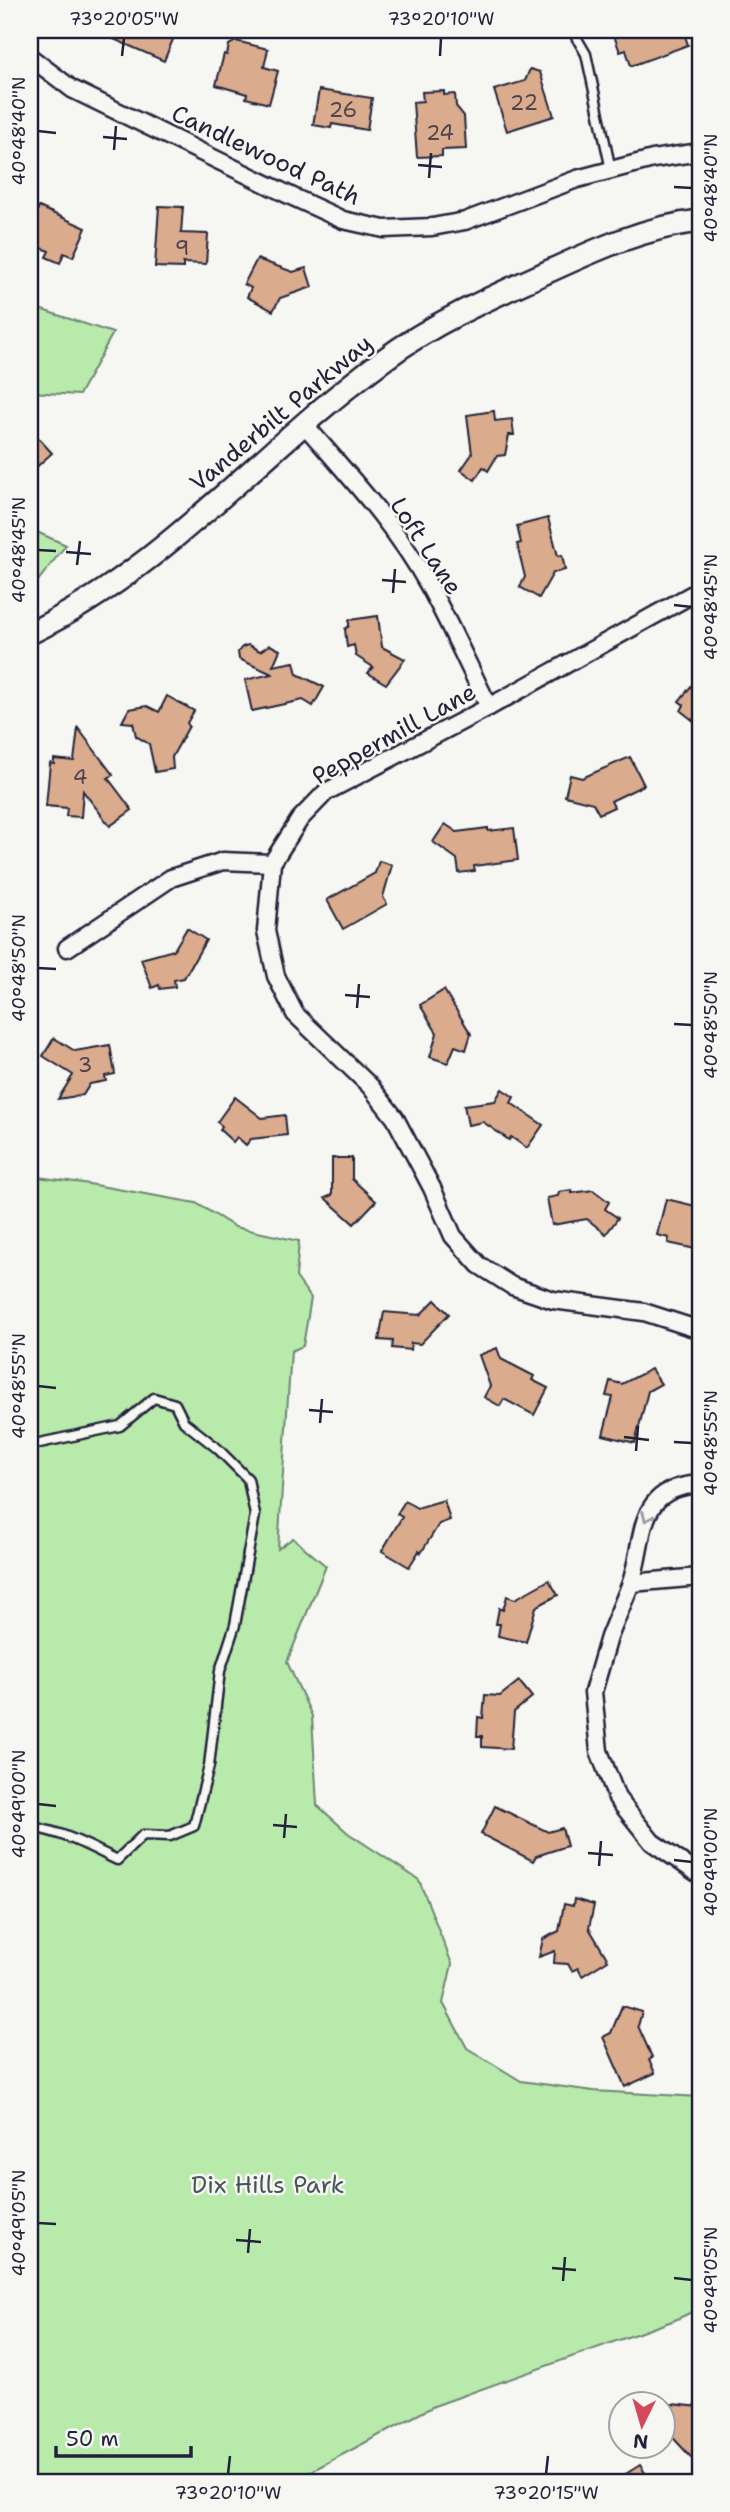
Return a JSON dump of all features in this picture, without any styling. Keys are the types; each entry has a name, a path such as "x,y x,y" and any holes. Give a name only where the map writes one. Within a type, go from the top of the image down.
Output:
{"main road":[{"name":"Vanderbilt Parkway","path":"30,632 66,615 140,566 380,362 450,319 599,248 671,224 700,221"}],"street":[{"name":"Candlewood Path","path":"30,57 72,89 293,197 343,220 384,229 432,228 465,221 577,179 653,159 700,152"},
{"name":"Loft Lane","path":"304,424 354,481 428,585 489,707"},
{"name":"Peppermill Lane","path":"700,590 489,707 326,792 300,819 272,863 266,931 276,976 295,1014 370,1086 395,1118 432,1188 453,1236 479,1265 512,1286 553,1300 644,1312 700,1330"},
{"path":"66,948 171,878 223,861 272,863"},
{"path":"700,1484 679,1486 660,1496 647,1512 631,1583 609,1637 593,1692 599,1751 617,1798 652,1842 700,1875"},
{"path":"631,1583 700,1577"}],"lane":[{"path":"572,30 586,54 611,170"},
{"path":"30,1445 120,1426 154,1398 175,1404 184,1422 217,1448 248,1479 254,1515 235,1625 220,1671 209,1766 194,1826 170,1836 143,1835 117,1860 78,1840 30,1827"}],"green space":[{"path":"30,306 113,333 79,395 30,392"},
{"path":"30,529 66,545 30,591"},
{"name":"Dix Hills Park","path":"30,1176 196,1203 235,1227 299,1241 296,1277 311,1298 303,1346 291,1351 278,1549 293,1538 326,1566 287,1662 312,1716 317,1805 348,1833 419,1880 452,1964 443,2003 467,2048 521,2081 593,2091 700,2097 700,2308 675,2320 434,2406 291,2482 30,2482"}],"building":[{"path":"93,30 177,30 164,61"},
{"path":"612,30 683,30 688,45 631,66 626,50 620,52"},
{"path":"236,41 268,49 264,67 278,71 269,104 246,98 247,94 216,85 224,54 227,55 229,45"},
{"path":"530,69 540,72 554,116 507,131 494,90 525,81"},
{"path":"319,90 372,98 367,130 332,124 331,128 313,125"},
{"path":"444,91 444,95 455,94 456,106 464,116 466,149 442,150 442,156 417,157 413,102 423,101 422,92"},
{"path":"159,206 183,207 181,233 208,234 206,264 183,263 183,268 155,267"},
{"path":"39,207 86,228 73,257 64,253 60,263 46,257 49,251 32,244 35,237 30,235 30,227"},
{"path":"257,259 293,272 306,268 312,287 280,298 273,311 247,297 251,288 244,284"},
{"path":"494,411 495,421 512,419 514,435 509,435 505,455 497,456 488,471 483,467 475,480 461,470 472,454 467,415"},
{"path":"30,429 52,453 30,473"},
{"path":"548,518 558,556 562,555 565,570 553,573 539,598 520,587 525,577 517,544 521,543 517,526"},
{"path":"378,616 382,647 405,659 386,684 368,673 373,667 356,656 354,645 347,647 345,629 349,626 349,620"},
{"path":"248,645 260,651 270,645 280,650 273,666 294,662 297,674 324,687 313,706 303,700 252,711 245,680 272,674 239,659 238,652"},
{"path":"700,675 700,726 681,711 684,705 679,701"},
{"path":"167,696 194,711 172,757 173,769 155,772 149,744 136,736 133,723 122,722 129,709 147,706 159,712"},
{"path":"78,728 113,775 108,778 132,810 110,826 83,791 81,817 66,816 67,808 46,806 50,763 54,764 54,759 74,761"},
{"path":"630,757 644,785 611,801 614,807 599,814 593,803 565,796 570,775 582,778"},
{"path":"445,824 457,832 514,828 518,860 474,866 475,871 459,873 457,859 433,842"},
{"path":"379,861 392,865 383,897 387,904 343,929 327,900 375,873"},
{"path":"187,928 206,940 184,978 174,980 175,987 160,989 159,985 152,988 141,959 174,950"},
{"path":"444,990 471,1034 466,1050 455,1046 448,1063 430,1057 437,1033 420,1005"},
{"path":"54,1038 75,1051 110,1045 115,1074 105,1076 106,1081 90,1084 83,1095 58,1099 73,1075 43,1056"},
{"path":"502,1089 514,1097 511,1103 543,1125 527,1148 511,1137 509,1140 483,1122 468,1125 464,1105 495,1101"},
{"path":"235,1097 262,1118 285,1115 287,1135 251,1139 246,1145 237,1137 233,1142 220,1130 222,1126 217,1122"},
{"path":"332,1158 352,1158 352,1179 376,1201 354,1224 325,1198 332,1195"},
{"path":"572,1190 572,1193 593,1190 609,1202 605,1209 618,1218 606,1234 587,1219 552,1225 547,1198"},
{"path":"666,1199 700,1207 700,1250 668,1243 669,1238 657,1235"},
{"path":"435,1300 449,1314 420,1344 411,1343 410,1350 392,1348 393,1341 379,1340 384,1312 420,1315"},
{"path":"497,1348 501,1359 534,1376 532,1380 548,1388 534,1415 504,1399 500,1406 484,1397 490,1386 479,1355"},
{"path":"651,1369 661,1384 648,1391 635,1443 603,1435 613,1397 606,1396 610,1381 622,1384"},
{"path":"444,1500 450,1520 439,1524 409,1567 382,1551 402,1517 397,1514 405,1501 417,1508"},
{"path":"549,1580 558,1595 536,1607 526,1642 498,1636 500,1624 496,1624 499,1608 503,1610 507,1596 515,1599"},
{"path":"519,1681 532,1697 514,1712 511,1749 482,1747 482,1736 477,1736 478,1717 483,1718 485,1695 500,1696"},
{"path":"495,1806 548,1832 562,1828 567,1846 536,1856 533,1861 481,1834"},
{"path":"574,1899 594,1905 589,1928 608,1960 582,1976 578,1968 572,1971 568,1964 554,1963 555,1951 539,1957 543,1939 559,1931 564,1904 573,1906"},
{"path":"622,2006 642,2012 638,2026 652,2057 649,2060 655,2073 625,2087 603,2037 611,2033"},
{"path":"678,2405 700,2407 700,2467 678,2443"},
{"path":"640,2465 651,2482 613,2482"}]}
